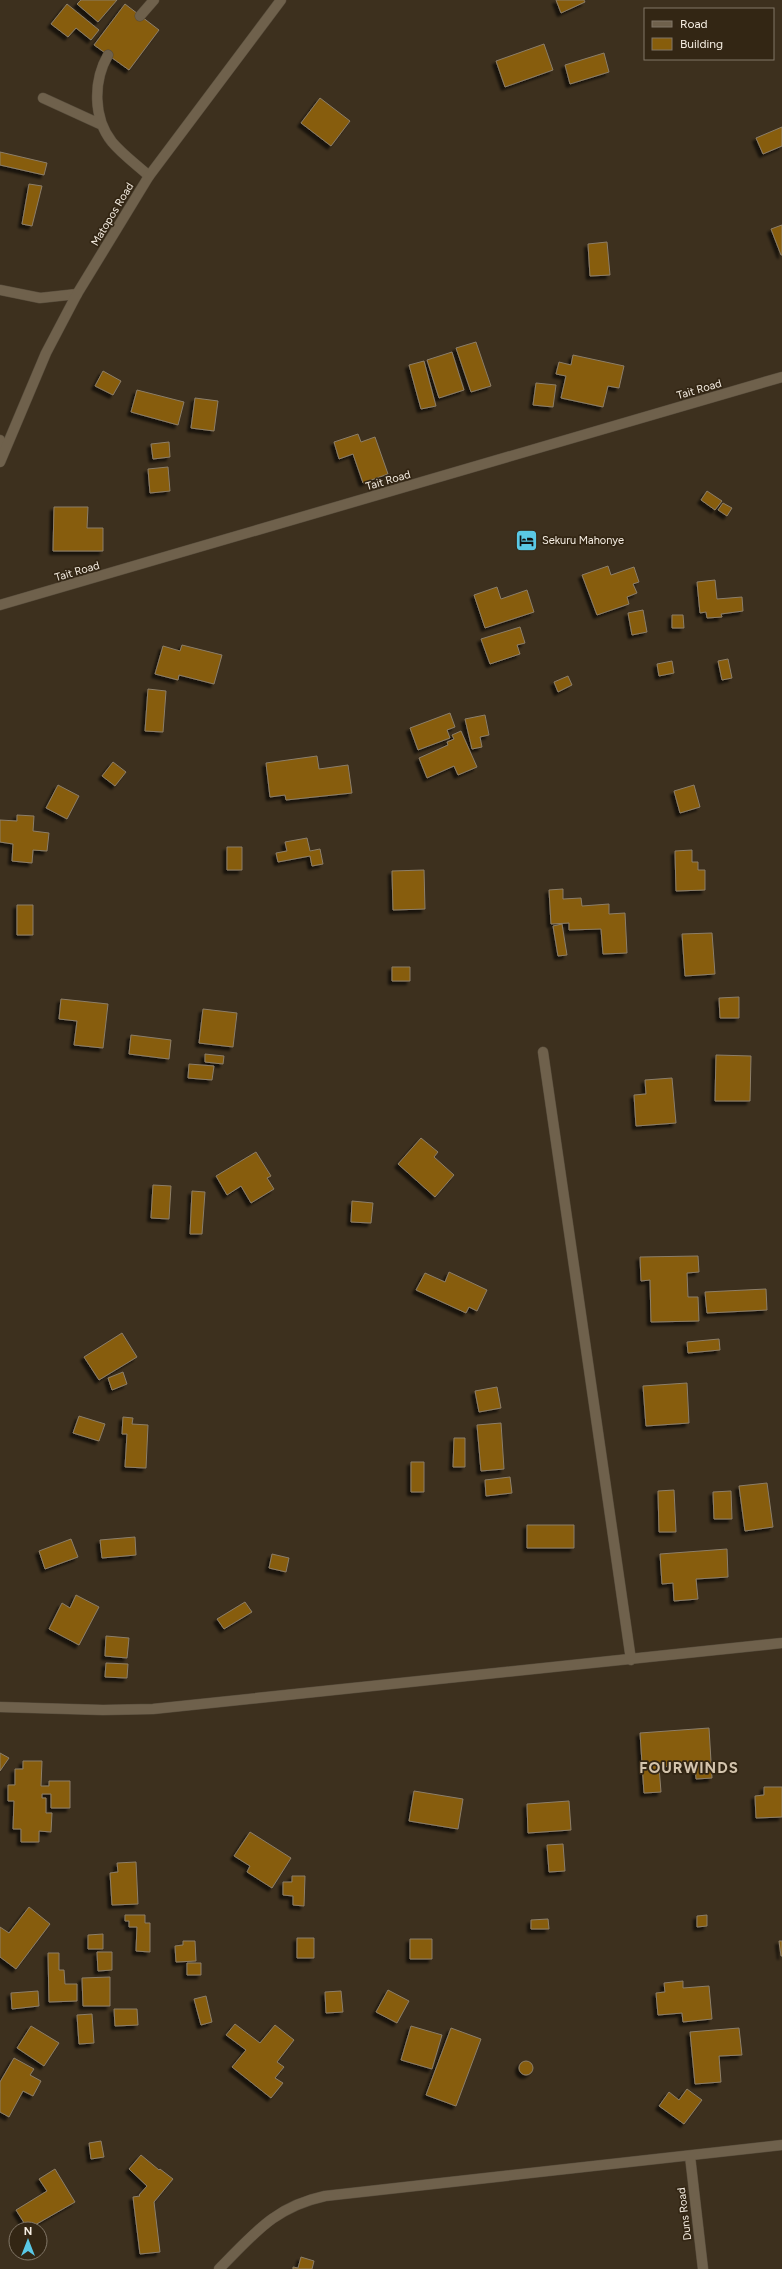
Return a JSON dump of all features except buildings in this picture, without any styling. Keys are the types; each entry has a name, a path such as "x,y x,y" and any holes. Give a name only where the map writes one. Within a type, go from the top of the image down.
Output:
{"street":[{"path":"140,16 154,0"},
{"name":"Matopos Road","path":"0,462 46,353 77,294 149,176 280,0"},
{"path":"108,55 98,78 96,96 102,125 112,142 149,176"},
{"path":"43,98 102,125"},
{"path":"0,290 40,298 77,294"},
{"name":"Tait Road","path":"0,606 782,377"},
{"path":"0,440 4,452"},
{"path":"543,1052 631,1660"},
{"path":"0,1707 103,1710 153,1709 782,1643"},
{"path":"219,2269 261,2227 286,2208 307,2200 325,2196 782,2145"},
{"name":"Duns Road","path":"690,2156 703,2269"}],"place":[{"name":"Sekuru Mahonye","path":"527,540"}],"district":[{"name":"FOURWINDS","path":"689,1768"}]}
